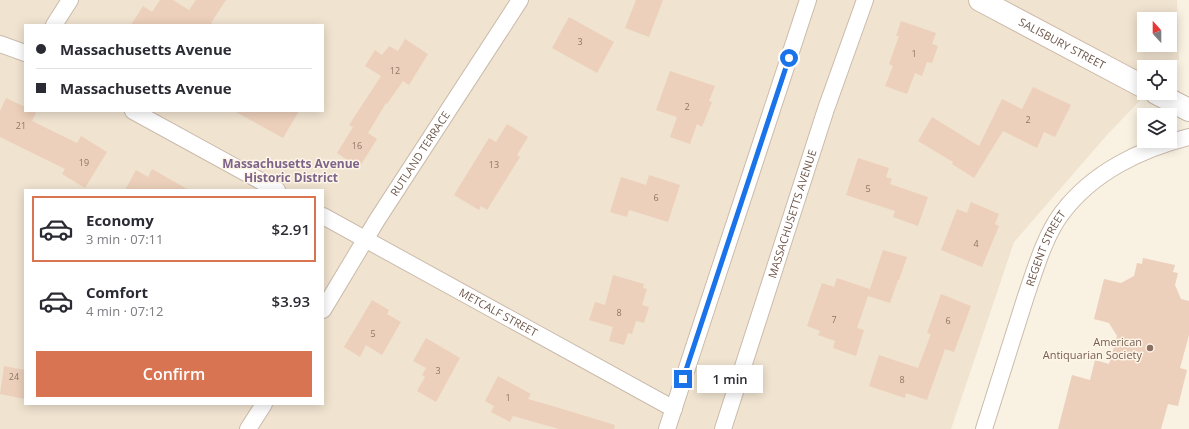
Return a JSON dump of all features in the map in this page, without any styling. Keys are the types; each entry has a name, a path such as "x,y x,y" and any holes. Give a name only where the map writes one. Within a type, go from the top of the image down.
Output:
{"main road":[{"name":"SALISBURY STREET","path":"980,0 1137,83"},
{"path":"1170,100 1189,110"}],"street":[{"path":"55,24 70,0"},
{"name":"RUTLAND TERRACE","path":"324,308 366,239 520,0"},
{"path":"667,429 808,0"},
{"name":"MASSACHUSETTS AVENUE","path":"723,429 826,109 865,0"},
{"path":"0,44 24,53"},
{"path":"135,112 275,189"},
{"name":"REGENT STREET","path":"984,429 1031,283 1049,236 1061,214 1070,203 1091,184 1120,163 1149,149 1189,137"},
{"name":"METCALF STREET","path":"324,217 674,409"},
{"path":"248,429 263,405"}],"shaded area":[{"path":"0,0 1177,0 1179,59 1177,61 1177,60 1137,60 1137,100 1140,100 1107,135 1014,242 951,429 0,429"}],"building":[{"path":"160,0 173,0 189,10 196,0 226,0 211,23 212,24 132,24 143,6 152,12"},
{"path":"636,0 663,0 649,37 625,28"},
{"path":"569,17 614,42 597,73 552,48"},
{"path":"901,21 936,33 932,44 938,46 932,63 927,62 922,76 915,73 907,94 885,86 893,66 889,64 899,36 896,36"},
{"path":"405,39 428,54 409,85 403,81 387,104 386,103 368,133 377,139 359,168 337,153 353,127 349,125 381,76 365,66 375,50 382,55 389,46 398,51"},
{"path":"670,71 715,86 709,101 712,102 702,127 697,124 690,144 670,137 677,117 656,110"},
{"path":"1033,87 1071,105 1055,137 1044,132 1037,148 1003,131 974,178 952,164 953,162 918,141 932,117 979,146 1002,99 1022,109"},
{"path":"6,98 24,107 24,112 36,113 32,121 77,143 81,136 107,152 85,188 62,174 65,169 0,137 0,111"},
{"path":"236,112 298,112 283,138"},
{"path":"507,124 528,137 517,155 520,157 487,210 481,206 479,210 454,195 489,138 496,142"},
{"path":"858,158 889,168 886,177 892,179 890,184 928,197 918,226 893,217 895,211 846,195"},
{"path":"152,169 187,189 126,189 136,170 148,177"},
{"path":"649,175 680,185 668,222 629,210 627,217 610,212 621,177 646,185"},
{"path":"971,202 999,214 995,224 999,226 982,267 941,250 957,209 967,213"},
{"path":"883,250 907,257 890,303 868,296 857,328 864,330 856,356 833,348 835,341 818,335 820,331 807,326 822,283 834,287 837,278 870,289"},
{"name":"American Antiquarian Society","path":"1143,258 1175,265 1173,272 1178,273 1175,285 1181,299 1189,301 1189,335 1180,368 1187,370 1178,406 1168,404 1161,429 1058,429 1072,375 1090,380 1095,360 1109,364 1117,336 1109,323 1094,319 1104,279 1121,283 1134,276 1137,263 1142,264"},
{"path":"613,275 644,284 643,288 647,289 642,305 649,307 644,323 636,321 632,334 628,333 624,345 609,341 613,327 589,320 595,302 605,305"},
{"path":"941,294 971,306 954,352 945,349 927,400 906,393 905,398 869,386 879,355 918,368 931,334 927,333"},
{"path":"372,300 389,310 387,314 401,322 382,355 366,345 360,357 344,347"},
{"path":"426,338 460,358 436,402 417,391 425,377 422,375 426,368 413,361"},
{"path":"4,366 24,370 24,399 0,394"},
{"path":"498,376 531,394 528,399 615,425 614,429 559,429 513,416 510,422 491,412 494,406 485,401"}],"place":[{"name":"American Antiquarian Society","path":"1150,348"}],"district":[{"name":"Massachusetts Avenue Historic District","path":"291,171"}],"route":[{"path":"683,379 789,58"}]}
